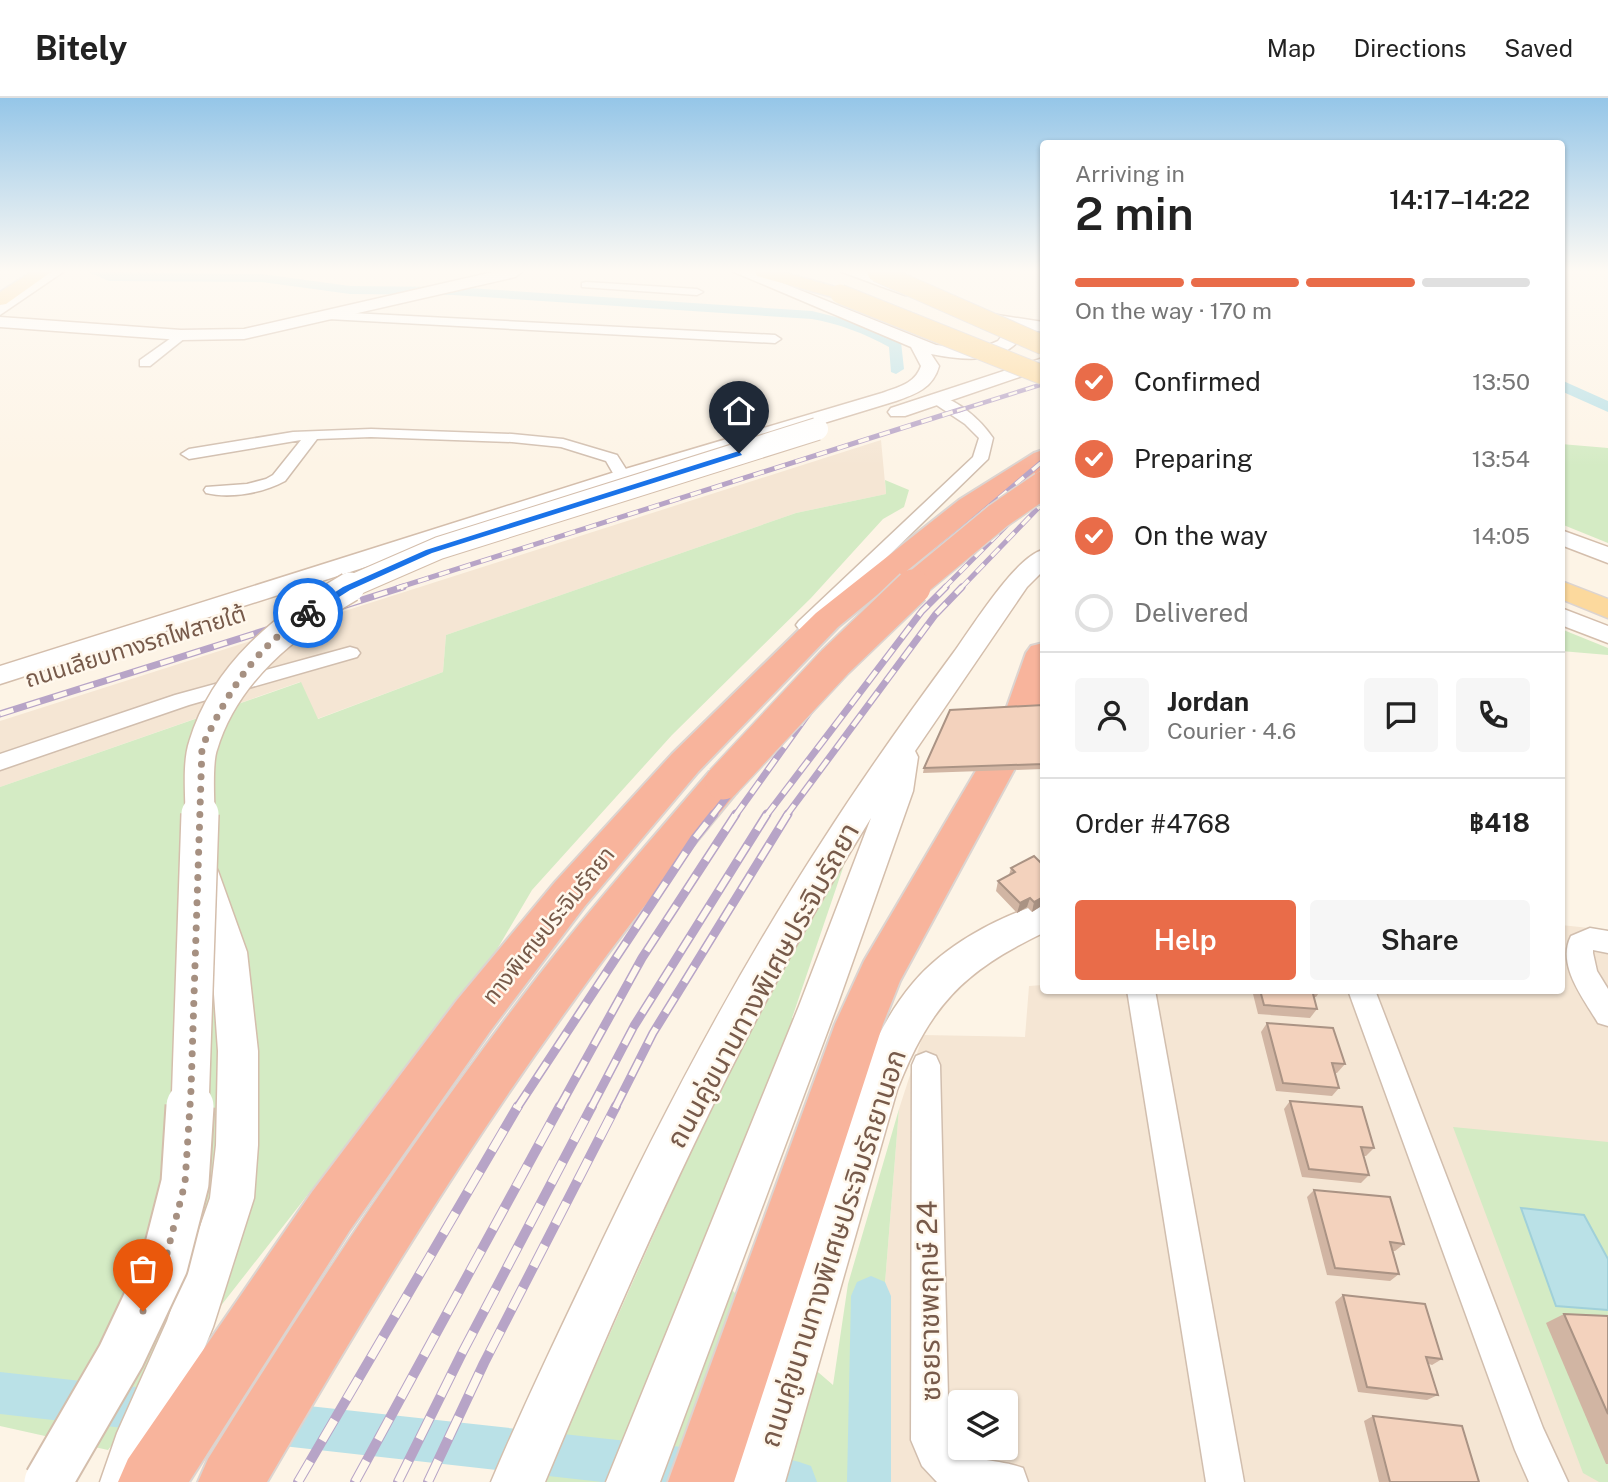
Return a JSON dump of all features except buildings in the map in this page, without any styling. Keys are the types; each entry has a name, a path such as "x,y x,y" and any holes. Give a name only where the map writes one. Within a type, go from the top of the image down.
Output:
{"highway":[{"name":"ทางพิเศษประจิมรัถยา","path":"151,1482 331,1211 474,1015 570,894 685,763 827,620 969,506 1040,460"},
{"name":"ทางพิเศษประจิมรัถยา","path":"231,1482 398,1212 489,1082 608,921 723,782 820,675 962,544 1040,487"},
{"path":"701,1482 859,1024 880,975 1015,735 1040,662"}],"main road":[{"path":"901,337 957,353 997,349 1007,345 1012,337"},
{"path":"947,337 1040,374"},
{"path":"994,337 1040,354"},
{"path":"1024,337 1040,344"},
{"path":"919,344 920,351 930,366 930,392"},
{"name":"ถนนเลียบทางรถไฟสายใต้","path":"0,675 372,563 623,477 889,397 984,383 1040,364"},
{"path":"48,1482 121,1356 164,1265 185,1183 202,747 225,699 242,673 303,616 346,589 429,551 865,414 951,389 984,383"},
{"path":"865,414 922,388 930,392"},
{"name":"ถนนเลียบทางรถไฟสายใต้","path":"372,563 393,570 401,569 930,392"},
{"path":"1565,539 1608,556"},
{"name":"ถนนคู่ขนานทางพิเศษประจิมรัถยา","path":"518,1482 589,1317 731,1027 810,888 907,738 1018,582 1040,560"},
{"name":"ถนนเลียบทางรถไฟสายใต้","path":"0,686 217,620 373,579 383,573 372,563"},
{"path":"1565,566 1608,583"},
{"path":"1565,591 1608,609"},
{"path":"1565,618 1608,635"},
{"path":"633,1482 818,1006 897,791 907,738"},
{"path":"127,1482 143,1433 188,1327 232,1198 237,1145 238,1051 229,951 199,865"},
{"name":"ถนนคู่ขนานทางพิเศษประจิมรัถยานอก","path":"758,1482 877,1090 896,1042 915,1009 939,981 973,953 1040,919"}],"street":[{"path":"145,363 179,337"},
{"path":"729,337 775,339"},
{"path":"359,1135 642,790 715,712 980,459 986,438 975,422 930,392"},
{"path":"212,490 259,487 272,483 314,434"},
{"path":"189,454 314,434 459,435 563,443 612,458 623,477"},
{"path":"0,762 182,700 350,653"},
{"path":"1608,942 1590,939 1580,944 1578,953 1581,964 1608,1014"},
{"path":"1142,994 1225,1482"},
{"path":"1362,994 1528,1437 1549,1482"},
{"name":"ซอยราชพฤกษ์ 24","path":"926,1065 930,1440 934,1455 944,1466 960,1473 1009,1482"}],"shaded area":[{"path":"881,440 886,494 796,513 446,635 443,672 317,719 300,682 0,787 0,721"},
{"path":"1565,925 1608,930 1608,1482 869,1482 899,1109 923,1035 1025,1037 1029,986 1040,985 1040,994 1565,994"}],"green space":[{"path":"1565,444 1608,448 1608,543 1565,526"},
{"path":"885,480 909,490 904,507 883,519 811,598 672,735 532,890 489,963 108,1450 0,1426 0,787 301,682 318,719 443,672 446,635 796,513 886,494"},
{"path":"1565,631 1608,648 1608,655 1565,651"},
{"path":"846,859 792,1018 826,1027 732,1290 782,1341 833,1385 848,1284 899,1109 869,1482 544,1482 718,1090 811,916"},
{"path":"1453,1127 1608,1142 1608,1482 1599,1482 1583,1473"}],"water":[{"path":"1521,1208 1584,1215 1608,1259 1608,1310 1556,1306"}],"waterway":[{"path":"879,337 896,345 896,369"},
{"path":"1565,387 1608,407"},
{"path":"869,1482 871,1296"},
{"path":"0,1393 709,1472"},
{"path":"751,1477 795,1482"}],"railway":[{"path":"957,411 1040,385"},
{"path":"397,588 962,409"},
{"path":"902,588 934,553 1040,464"},
{"path":"944,588 1040,492"},
{"path":"925,588 1013,498"},
{"path":"961,588 1040,506"},
{"path":"0,714 403,587"},
{"path":"712,816 812,688 904,587"},
{"path":"735,816 825,690 926,587"},
{"path":"766,816 922,611 946,587"},
{"path":"786,816 935,615 962,587"},
{"path":"517,1108 695,838 714,814"},
{"path":"559,1108 642,958 736,814"},
{"path":"591,1108 634,1026 767,814"},
{"path":"615,1108 653,1033 788,814"},
{"path":"298,1482 518,1106"},
{"path":"355,1482 560,1106"},
{"path":"398,1482 462,1353 592,1106"},
{"path":"428,1482 484,1363 616,1106"}],"way so far":[{"path":"143,1311 164,1265 185,1183 191,1090 202,747 225,699 242,673 267,646 308,613"}],"route":[{"path":"308,613 346,589 391,566 429,551 739,453"}]}
